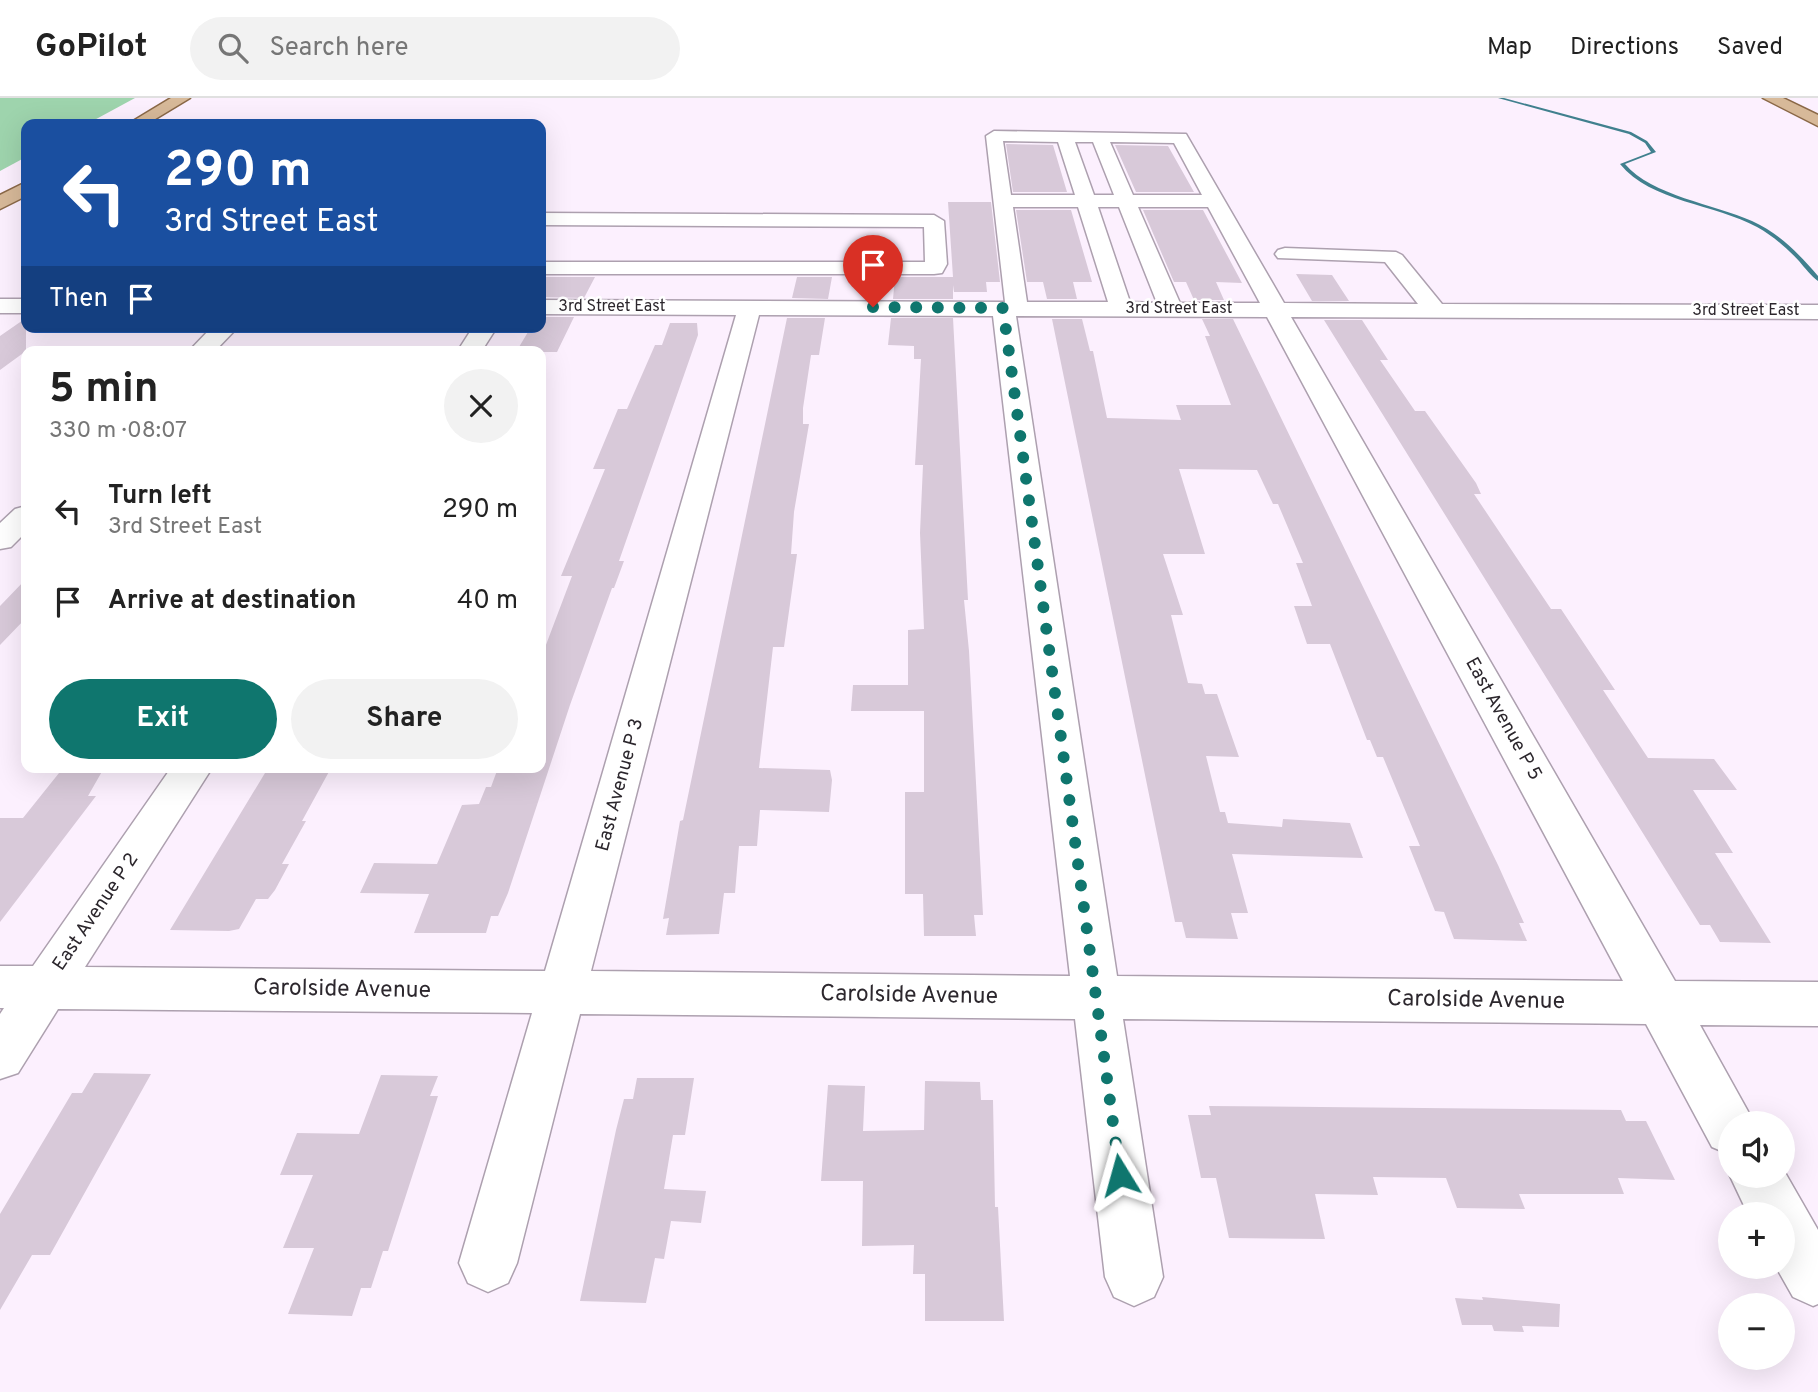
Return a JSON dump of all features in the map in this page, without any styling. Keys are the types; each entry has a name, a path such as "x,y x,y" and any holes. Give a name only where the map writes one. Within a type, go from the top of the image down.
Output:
{"main road":[{"path":"145,119 182,98"},
{"path":"1771,98 1816,119"},
{"path":"0,203 21,191"}],"street":[{"path":"1134,1277 1096,997 994,136 1099,136 1171,309"},
{"path":"1065,136 1121,308"},
{"name":"East Avenue P 5","path":"1099,136 1180,138 1721,1111"},
{"path":"1003,201 1216,201"},
{"path":"546,219 934,221 934,268 546,268"},
{"path":"1285,254 1389,256 1395,259 1435,310"},
{"path":"734,268 747,307"},
{"path":"747,307 778,268"},
{"path":"1012,301 1040,286"},
{"path":"1090,286 1187,286"},
{"path":"1237,286 1269,297"},
{"name":"3rd Street East","path":"546,307 747,307 1012,301 1171,309 1269,297 1435,310 1818,312"},
{"path":"0,306 21,306"},
{"name":"East Avenue P 3","path":"488,1263 747,307"},
{"path":"206,346 220,333"},
{"path":"0,540 21,520"},
{"name":"East Avenue P 2","path":"0,1056 189,773"},
{"name":"Carolside Avenue","path":"0,987 1818,1004"},
{"path":"1795,1245 1813,1277"}],"green space":[{"path":"0,98 135,98 96,119 21,119 21,160 0,171"}],"building":[{"path":"1006,144 1053,145 1067,192 1013,192"},
{"path":"1115,145 1168,146 1194,192 1136,192"},
{"path":"948,202 991,202 1000,282 986,282 987,292 954,292 953,285 953,299 893,299 895,277 953,277"},
{"path":"1016,210 1071,210 1092,282 1073,282 1077,299 1047,299 1043,282 1027,282"},
{"path":"1143,210 1203,210 1242,283 1216,282 1224,300 1194,300 1186,282 1174,282"},
{"path":"1296,274 1332,275 1349,301 1312,301"},
{"path":"546,277 595,277 584,298 546,297"},
{"path":"797,277 832,277 828,299 792,298"},
{"path":"546,317 574,317 557,352 546,352 546,346 520,346 527,333 546,333"},
{"path":"787,318 825,318 819,355 811,355 803,408 803,424 809,424 794,512 791,554 797,554 784,647 773,647 759,768 830,770 832,780 829,812 760,810 757,846 739,846 735,893 724,893 719,934 666,935 669,918 663,919 680,821 683,820"},
{"path":"891,318 953,318 968,600 964,600 983,915 974,915 976,936 924,936 923,894 905,894 905,792 924,792 924,711 851,711 853,685 908,685 908,630 924,629 920,533 923,465 915,465 921,359 914,359 914,346 888,345"},
{"path":"1052,319 1082,319 1090,351 1093,351 1107,418 1181,420 1176,405 1231,405 1205,336 1210,336 1202,319 1233,319 1498,865 1524,923 1519,923 1527,941 1454,939 1444,912 1435,911 1409,846 1420,846 1383,757 1377,757 1370,740 1367,740 1330,644 1307,644 1294,606 1312,606 1296,563 1303,563 1278,504 1273,504 1257,470 1179,469 1205,554 1163,554 1183,615 1171,615 1188,683 1202,684 1205,694 1217,694 1239,757 1206,756 1220,812 1225,812 1228,823 1282,827 1283,819 1350,823 1363,858 1232,854 1248,913 1231,913 1238,939 1186,938 1182,922 1175,922"},
{"path":"1324,320 1362,320 1388,360 1380,360 1415,411 1425,411 1476,483 1481,494 1474,494 1551,609 1561,609 1615,690 1603,690 1648,758 1714,759 1737,790 1693,790 1733,853 1715,853 1771,943 1720,942 1710,925 1700,925"},
{"path":"21,321 21,333 26,333 26,346 21,346 21,355 0,370 0,336"},
{"path":"670,323 697,323 698,335 619,561 624,561 570,705 508,893 498,916 491,916 486,933 414,933 429,894 360,893 374,863 437,864 462,805 479,804 486,787 491,787 496,773 546,773 546,645 572,576 561,576 605,469 593,469 618,409 627,409 655,345 662,345"},
{"path":"21,584 21,623 0,645 0,606"},
{"path":"59,773 101,773 88,796 96,796 0,922 0,818 23,818"},
{"path":"265,773 328,773 282,864 289,864 275,890 268,899 256,899 239,929 170,930"},
{"path":"94,1073 151,1074 50,1255 32,1255 0,1310 0,1214 72,1093 82,1093"},
{"path":"381,1075 438,1076 430,1096 438,1096 388,1251 383,1251 371,1288 361,1288 352,1316 288,1314 314,1248 283,1248 313,1175 280,1175 297,1133 359,1134"},
{"path":"637,1078 694,1078 685,1135 673,1135 664,1189 706,1191 701,1223 671,1221 664,1259 655,1258 646,1303 580,1301 616,1130 624,1099 633,1099"},
{"path":"925,1081 980,1082 981,1100 993,1100 995,1207 998,1207 1004,1321 925,1321 925,1274 913,1274 914,1245 862,1246 863,1181 821,1181 828,1085 865,1086 863,1131 924,1130"},
{"path":"1209,1106 1621,1110 1626,1121 1646,1121 1675,1180 1618,1178 1624,1194 1519,1194 1525,1209 1457,1208 1446,1178 1373,1177 1378,1195 1315,1194 1325,1239 1229,1238 1216,1178 1201,1178 1188,1115 1211,1115"},
{"path":"1482,1297 1560,1304 1559,1327 1522,1326 1524,1332 1494,1331 1492,1325 1462,1325 1455,1298 1483,1300"}],"waterway":[{"path":"1500,98 1630,133 1646,142 1654,152 1622,164 1630,174 1661,190 1763,228 1788,248 1818,279"}],"route":[{"path":"873,307 1003,308 1120,1175"}]}
